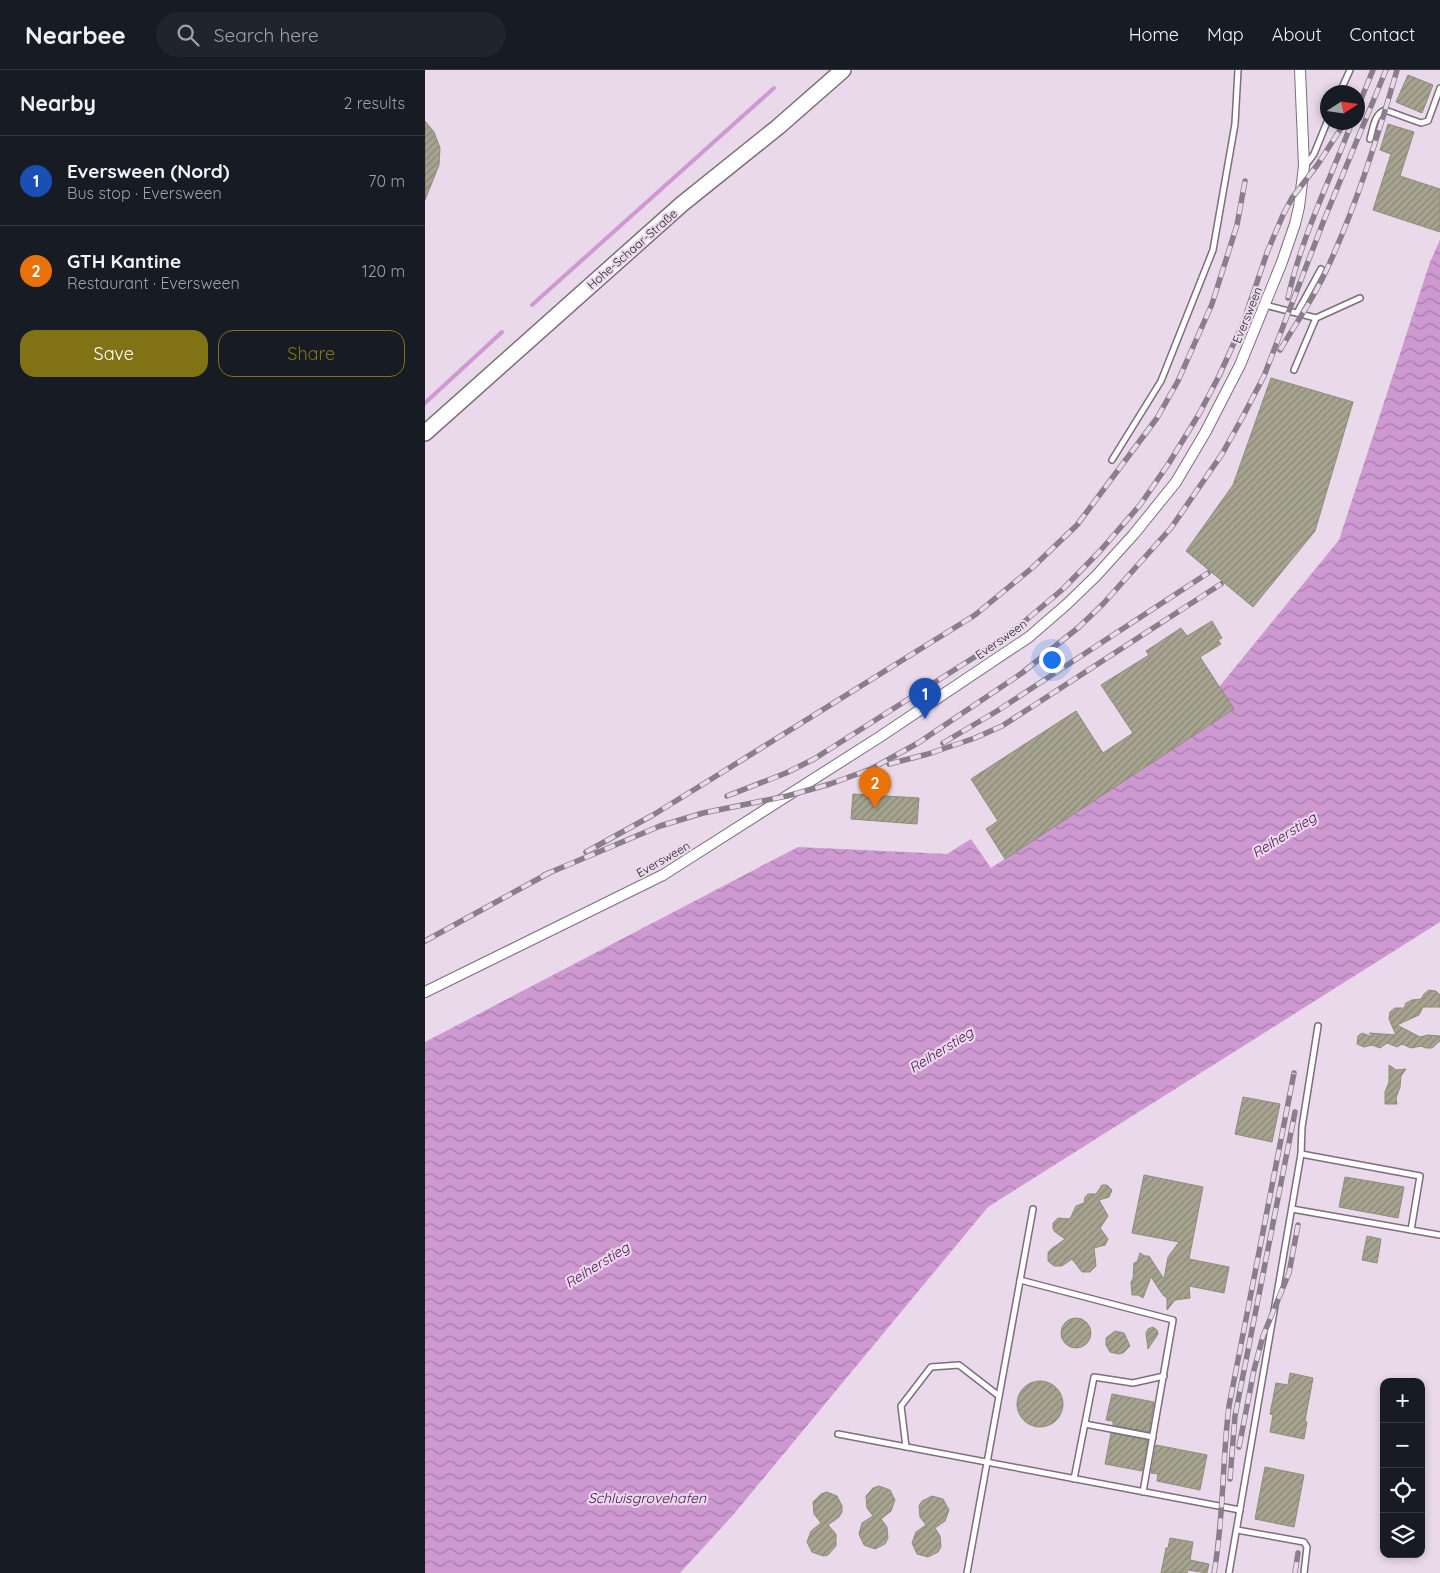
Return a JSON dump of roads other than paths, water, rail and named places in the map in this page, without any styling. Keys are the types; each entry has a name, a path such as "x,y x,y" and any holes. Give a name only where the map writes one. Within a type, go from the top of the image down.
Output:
{"main road":[{"name":"Hohe-Schaar-Straße","path":"425,433 682,204 757,144 837,72"}],"street":[{"name":"Eversween","path":"425,992 663,875 878,738 1029,637 1096,576 1134,534 1176,482 1205,433 1241,365 1295,224 1303,183 1304,166 1301,70"}],"lane":[{"path":"1112,460 1161,381 1213,250 1235,124 1238,70"},
{"path":"1343,85 1350,70"},
{"path":"1370,139 1378,115 1385,110 1421,122 1428,121 1440,88"},
{"path":"1304,166 1314,154 1324,130"},
{"path":"1297,313 1321,269"},
{"path":"1264,304 1316,318 1360,298"},
{"path":"1294,370 1316,318"},
{"path":"1229,1573 1301,1154 1302,1127 1318,1026"},
{"path":"1301,1154 1421,1176 1411,1230"},
{"path":"967,1573 1033,1209"},
{"path":"1292,1209 1440,1235"},
{"path":"1020,1280 1173,1320 1143,1492"},
{"path":"906,1447 901,1406 931,1367 959,1365 999,1396"},
{"path":"1074,1479 1094,1377 1133,1383 1163,1376"},
{"path":"1085,1424 1153,1437"},
{"path":"839,1434 1240,1510"},
{"path":"1237,1530 1305,1542 1307,1546 1304,1573"}],"water":[{"path":"1440,240 1440,922 988,1207 733,1515 680,1573 425,1573 425,1042 798,847 947,854 971,839 991,868 1233,709 1219,687 1339,540 1430,262"}],"waterway":[{"path":"532,305 774,88"},
{"path":"425,403 502,332"}],"railway":[{"path":"1365,90 1373,70"},
{"path":"544,875 660,826 703,813 787,796 830,784 871,769 918,743 1022,673 1079,627 1103,604 1171,528 1222,454 1241,420 1264,376 1324,220 1386,70"},
{"path":"1280,350 1304,312 1337,247 1382,122 1397,70"},
{"path":"727,796 786,773 814,759 992,646 1063,589 1100,551 1140,505 1199,414 1243,323 1268,250 1283,215 1292,198 1318,164 1340,130"},
{"path":"1288,298 1300,253 1349,130"},
{"path":"586,852 653,815 975,615 1032,568 1077,525 1157,418 1178,381 1212,304 1237,225 1245,181"},
{"path":"943,743 997,711 1208,573"},
{"path":"889,764 928,754 975,738 1002,726 1221,584"},
{"path":"425,941 549,873"},
{"path":"1214,1573 1220,1531 1229,1406 1294,1073"},
{"path":"1230,1479 1235,1416 1295,1112"},
{"path":"1239,1447 1254,1370 1263,1336 1289,1273 1298,1225"},
{"path":"1295,1573 1298,1553"}],"place":[{"name":"Eversween (Nord)","path":"925,719"},
{"name":"GTH Kantine","path":"875,808"}],"water label":[{"name":"Reiherstieg","path":"1284,835"},
{"name":"Reiherstieg","path":"941,1050"},
{"name":"Reiherstieg","path":"597,1265"},
{"name":"Schluisgrovehafen","path":"647,1498"}]}
